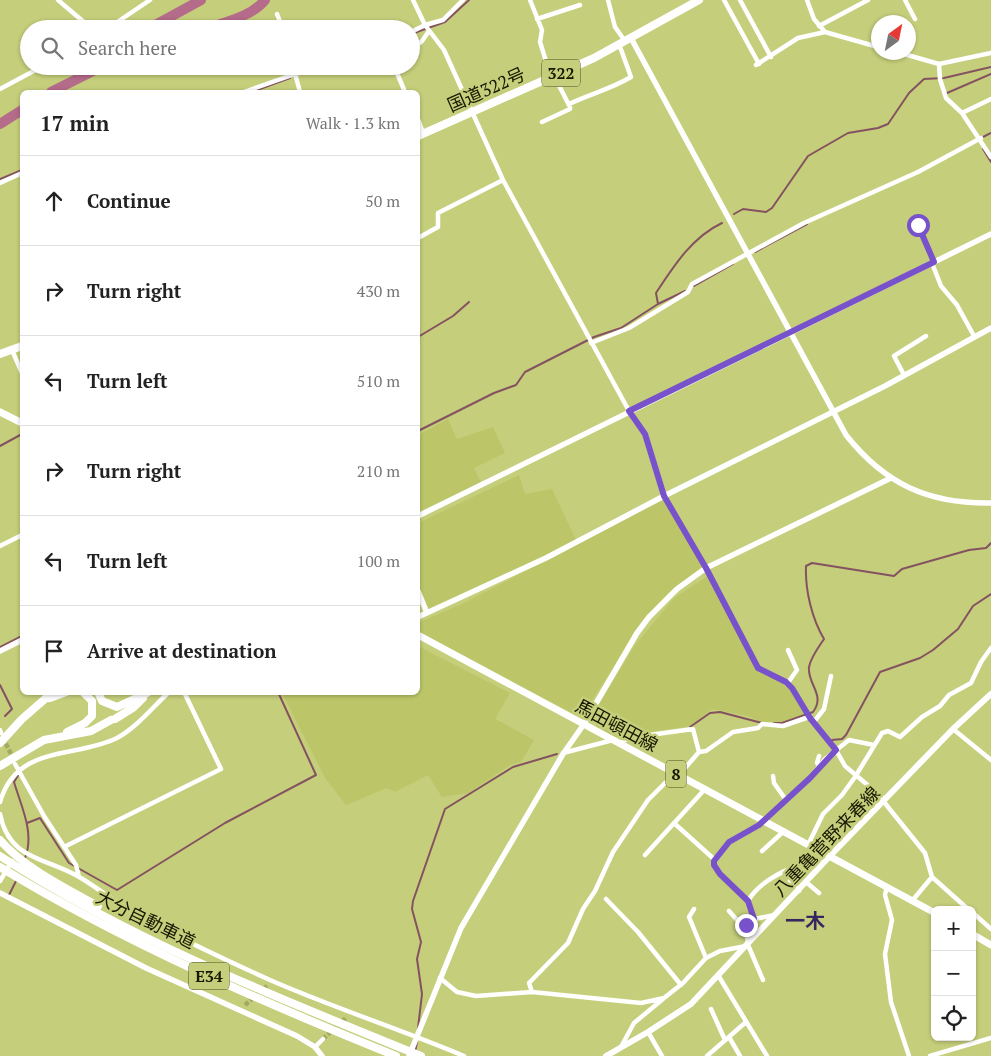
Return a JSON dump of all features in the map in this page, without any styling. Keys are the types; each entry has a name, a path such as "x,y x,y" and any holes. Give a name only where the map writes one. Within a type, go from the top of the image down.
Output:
{"highway":[{"name":"国道322号","path":"420,135 556,75 625,41 699,0"},
{"path":"0,354 20,347"},
{"path":"0,743 22,719 50,695"},
{"path":"43,701 58,695"},
{"path":"61,736 85,723 92,716 92,701 87,695"},
{"path":"99,695 102,701 117,707 144,695"},
{"path":"0,770 3,764 44,740 91,731 134,707 146,695"},
{"path":"0,840 38,875"},
{"path":"2,857 38,875"},
{"name":"大分自動車道","path":"0,866 33,887 122,935 188,967 395,1055"},
{"path":"0,871 33,887"},
{"name":"大分自動車道","path":"38,875 192,958 421,1056"}],"main road":[{"path":"0,412 20,422"},
{"name":"馬田頓田線","path":"420,636 931,911"},
{"name":"八重亀菅野来春線","path":"606,1056 691,1004 883,800 991,694"},
{"path":"976,936 991,945"}],"street":[{"path":"58,0 81,20"},
{"path":"120,20 150,0"},
{"path":"413,0 427,28 444,50 503,180 629,411 645,434 664,496 706,568 758,668 787,684 813,723 836,750 839,759 855,777 883,800 925,853 932,877 965,906"},
{"path":"420,30 443,20 464,0"},
{"path":"530,0 542,30 540,42 545,58 556,75 570,109 542,122"},
{"path":"608,0 616,27 748,253 832,412 858,450 891,478 915,491 940,499 991,503"},
{"path":"724,0 758,64 798,38 825,32 871,45"},
{"path":"740,0 771,57"},
{"path":"807,0 819,26 825,32"},
{"path":"819,26 868,0"},
{"path":"905,0 913,15"},
{"path":"537,19 580,5"},
{"path":"276,14 278,20"},
{"path":"420,43 427,28"},
{"path":"569,104 594,92 600,93 631,77 625,41"},
{"path":"916,57 939,64 991,52"},
{"path":"939,64 940,78 946,98 962,113 981,138 991,157"},
{"path":"0,89 26,75"},
{"path":"250,90 295,75 299,90"},
{"path":"397,75 403,90"},
{"path":"962,113 991,99"},
{"path":"590,341 629,328 688,292 692,284 748,253 804,223 917,172 981,138"},
{"path":"0,183 20,174"},
{"path":"420,237 438,227 438,213 503,180"},
{"path":"918,225 941,286 957,305 974,336"},
{"path":"420,515 991,234"},
{"path":"420,616 546,558 904,375 991,328"},
{"path":"904,375 894,356 926,336"},
{"path":"12,350 20,368"},
{"path":"408,1056 461,928 563,754 584,724 649,617 677,589 706,568 891,478"},
{"path":"0,546 20,536"},
{"path":"420,596 427,613"},
{"path":"0,651 20,641"},
{"path":"808,845 823,814 842,795 885,730 900,737 922,717 940,706 949,696 968,686 991,648"},
{"path":"787,684 797,670 788,650"},
{"path":"813,723 824,709 831,676"},
{"path":"0,802 4,790 18,771 50,754 83,749 117,738 143,718 166,695"},
{"path":"64,847 221,769 185,695"},
{"path":"532,992 529,983 568,943 583,909 595,891 613,852 648,800 665,783 679,775 699,752 706,750 733,732 758,728 762,724 783,726 808,715"},
{"path":"563,754 628,738 693,729 699,752"},
{"path":"954,729 991,760"},
{"path":"754,919 748,901 720,874 714,865 715,860 729,842 764,820 836,750 849,740 874,745"},
{"path":"819,756 817,763 820,766"},
{"path":"16,764 18,771 76,865 79,877"},
{"path":"774,776 774,783 786,800"},
{"path":"645,855 705,789"},
{"path":"0,814 6,835 19,850 37,860 46,861 79,877 143,918 273,981 464,1056"},
{"path":"674,823 715,860"},
{"path":"762,850 784,831"},
{"path":"0,881 19,850"},
{"path":"748,901 754,892 776,875 798,866"},
{"path":"912,901 932,877"},
{"path":"790,881 798,891"},
{"path":"806,882 819,893"},
{"path":"887,886 884,896 892,920 885,954 891,1002 908,1056"},
{"path":"1,893 146,968 297,1036 315,1047 322,1056"},
{"path":"606,899 643,938 681,985"},
{"path":"694,909 689,917 706,958"},
{"path":"729,911 737,920 746,925"},
{"path":"746,925 754,919 776,914"},
{"path":"976,916 991,929"},
{"path":"746,925 748,945 763,980"},
{"path":"621,1048 634,1022 681,985 706,958 720,951 748,945"},
{"path":"718,975 767,1056"},
{"path":"440,978 457,992 476,996 532,992 642,1003 664,998"},
{"path":"267,986 273,981"},
{"path":"240,1011 245,1005"},
{"path":"711,1009 727,1038 740,1056"},
{"path":"347,1017 352,1012"},
{"path":"707,1056 746,1022"},
{"path":"648,1032 662,1056"},
{"path":"930,1056 991,1038"},
{"path":"315,1047 323,1039"}],"shaded area":[{"path":"448,419 457,439 493,427 505,453 474,468 481,482 420,513 420,434"},
{"path":"519,475 525,494 552,489 576,540 429,612 420,592 420,522"},
{"path":"663,500 703,567 667,594 642,623 585,711 576,715 420,633 420,622 464,603"},
{"path":"708,576 757,668 791,689 805,714 782,722 760,722 748,716 712,709 691,726 614,737 596,727 593,714 635,645 674,598"},
{"path":"420,647 510,693 495,719 534,740 521,762 512,764 468,793 442,797 428,775 395,792 387,788 346,805 325,778 283,695 420,695"}],"waterway":[{"path":"164,20 201,0"},
{"path":"232,20 253,11 265,0"},
{"path":"420,31 445,22 469,0"},
{"path":"734,214 743,209 766,212 772,208 808,156 848,133 878,128 888,124 909,93 924,79 944,78 991,67"},
{"path":"947,93 991,74"},
{"path":"55,90 85,75"},
{"path":"257,90 290,78"},
{"path":"0,124 20,111"},
{"path":"983,137 991,133"},
{"path":"983,149 991,162"},
{"path":"0,179 20,171"},
{"path":"420,430 494,393 516,385 525,372 594,337 621,328 658,304 656,293 676,263 701,236 722,223"},
{"path":"755,252 807,224"},
{"path":"694,286 733,264"},
{"path":"658,304 685,291"},
{"path":"420,336 453,316 469,302"},
{"path":"0,446 20,435"},
{"path":"774,723 782,723 813,712 818,700 809,673 809,667 813,656 824,639 810,604 806,566 812,563 894,576 902,569 969,550 986,548 991,543"},
{"path":"832,740 842,739 846,735 880,672 920,658 933,650 958,629 973,606 991,594"},
{"path":"0,647 20,637"},
{"path":"0,685 12,709 5,716"},
{"path":"27,823 40,818 69,863 117,890 225,823 316,775 279,695"},
{"path":"690,727 710,713 720,712 762,723"},
{"path":"418,1028 422,994 417,959 421,942 412,909 413,901 445,809 513,767 557,754"},
{"path":"19,774 14,782 28,829 28,849 25,858"},
{"path":"9,895 17,879"},
{"path":"415,1052 417,1042"}],"tunnel":[{"path":"3,738 14,760"},
{"path":"245,1005 267,986"},
{"path":"323,1039 347,1017"}],"district":[{"name":"一木","path":"805,920"}],"route":[{"path":"746,925 754,919 748,901 743,894 720,874 714,865 714,861 724,846 759,825 810,778 825,759 836,750 810,718 792,688 786,682 768,675 758,668 706,568 664,496 645,434 629,411 934,262 918,225"}]}
